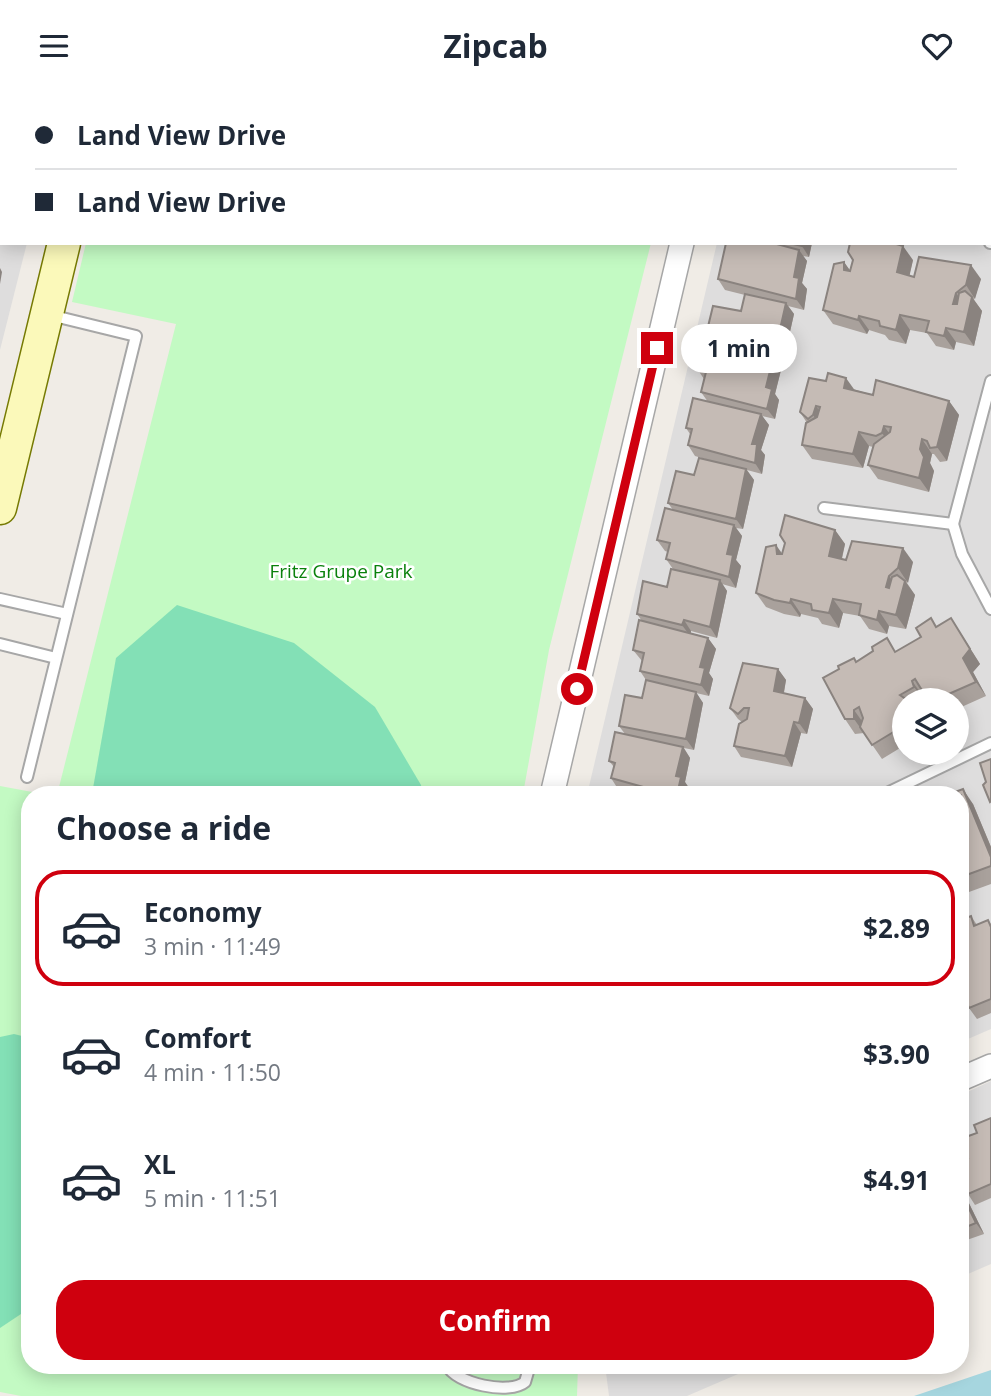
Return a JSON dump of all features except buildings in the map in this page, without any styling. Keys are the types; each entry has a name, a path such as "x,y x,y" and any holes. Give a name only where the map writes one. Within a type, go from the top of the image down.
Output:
{"street":[{"path":"0,508 64,245"},
{"path":"554,786 682,245"},
{"path":"969,1076 991,1066"}],"lane":[{"path":"27,777 136,336 47,314"},
{"path":"991,381 953,524 962,554 991,609"},
{"path":"824,508 953,524"},
{"path":"0,599 67,614"},
{"path":"0,644 56,658"},
{"path":"902,786 991,743"},
{"path":"455,1374 462,1381 512,1388 525,1381 527,1374"}],"shaded area":[{"path":"0,245 26,245 0,350"},
{"path":"717,245 991,245 991,1029 969,1039 969,786 589,786"},
{"path":"991,1081 991,1264 969,1274 969,1091"},
{"path":"606,1374 738,1374 687,1396 609,1396"}],"green space":[{"name":"Fritz Grupe Park","path":"86,245 650,245 549,650 524,786 59,786 176,324 72,302"},
{"path":"177,605 294,643 375,707 421,786 93,786 116,658"},
{"path":"0,786 21,790 21,1374 578,1374 577,1396 21,1396 0,1392"},
{"path":"14,1034 21,1036 21,1314 0,1328 0,1037"}],"water":[{"path":"991,1370 991,1396 914,1396"}],"route":[{"path":"577,689 657,348"}]}
